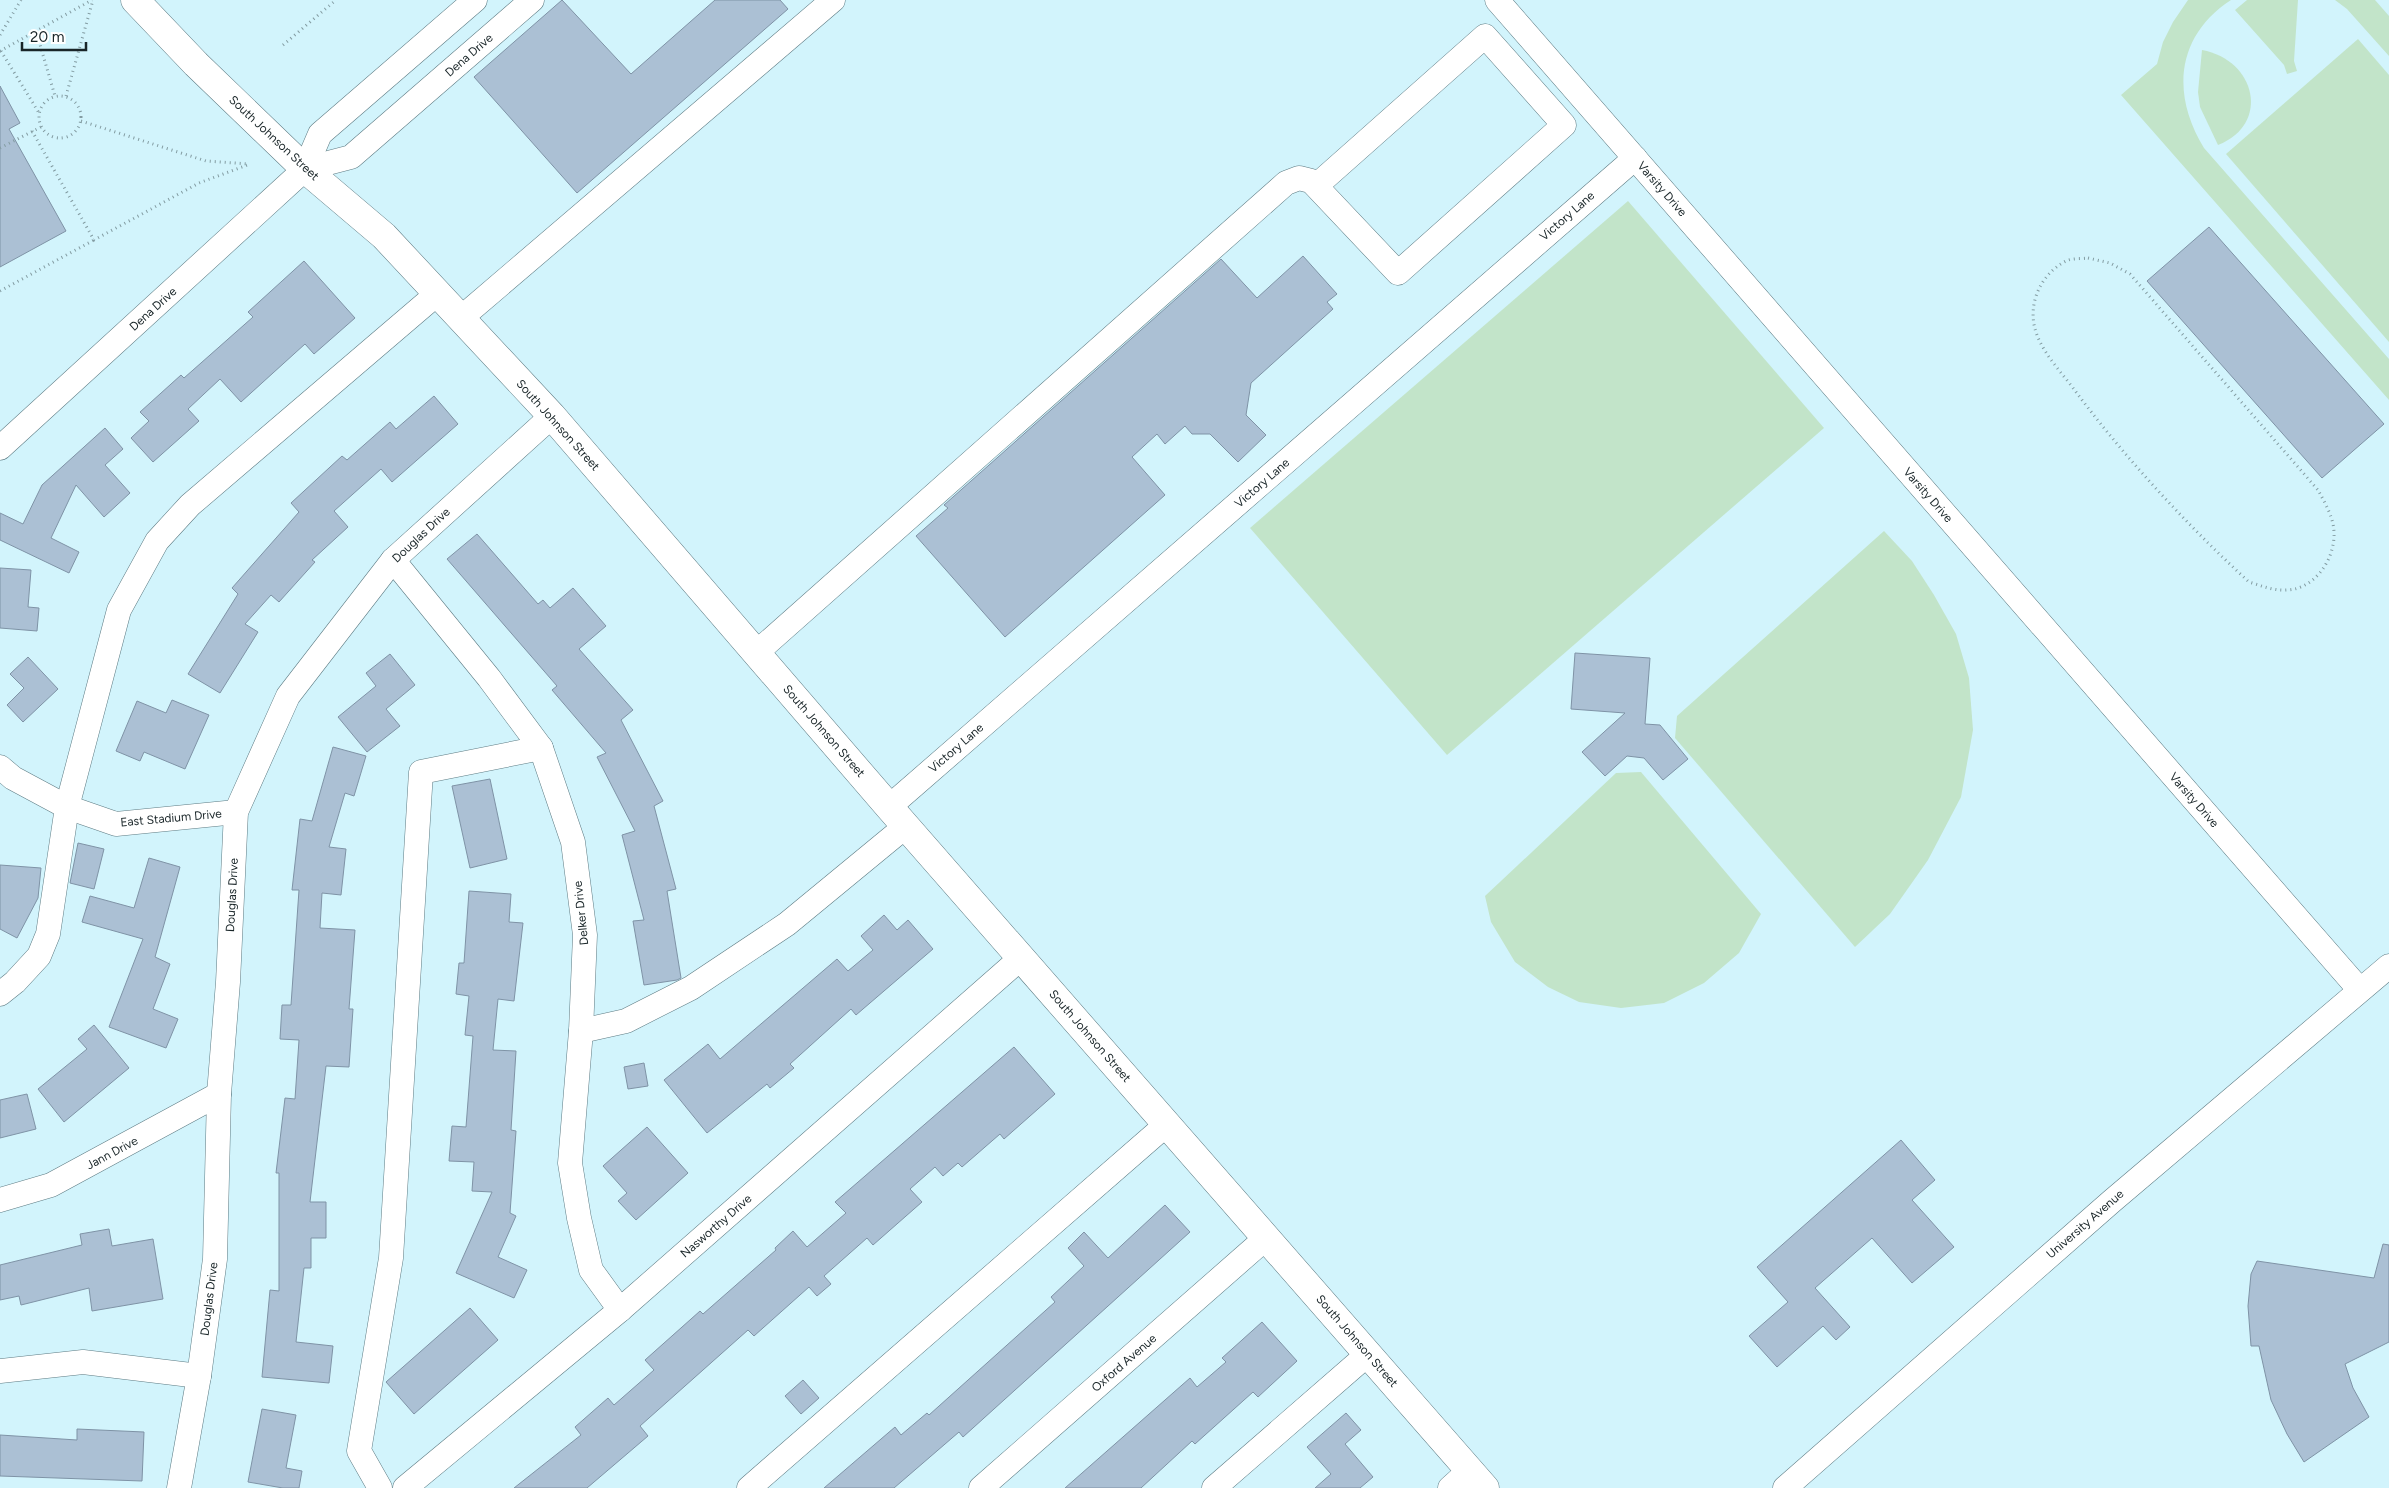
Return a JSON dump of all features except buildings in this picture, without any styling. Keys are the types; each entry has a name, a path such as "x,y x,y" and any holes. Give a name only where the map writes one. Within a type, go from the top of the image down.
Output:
{"main road":[{"name":"South Johnson Street","path":"135,0 196,64 306,169 384,236 552,416 897,817 1368,1354 1469,1482"}],"street":[{"name":"Dena Drive","path":"0,448 306,169 320,134 475,0"},
{"name":"Dena Drive","path":"306,169 351,157 532,0"},
{"path":"461,318 833,0"},
{"name":"Varsity Drive","path":"1508,4 1547,57 2359,990"},
{"path":"756,653 1280,188 1292,180 1305,178 1317,185 1398,273 1564,125 1485,36 1317,185"},
{"path":"1523,78 1547,57"},
{"name":"Victory Lane","path":"581,1032 626,1021 691,988 788,924 897,817 1635,158"},
{"path":"0,994 15,982 39,956 48,934 67,807 119,610 157,541 190,505 438,293"},
{"name":"Douglas Drive","path":"179,1488 199,1376 215,1260 219,1094 228,982 236,812 288,696 393,560 552,416"},
{"name":"Delker Drive","path":"393,560 489,678 541,748 572,842 585,935 581,1032 570,1162 579,1218 591,1270 620,1310"},
{"path":"380,1488 359,1451 391,1258 421,772 541,748"},
{"name":"East Stadium Drive","path":"0,767 13,778 67,807 116,824 236,812"},
{"name":"Nasworthy Drive","path":"405,1488 620,1310 1021,958"},
{"name":"University Avenue","path":"1785,1488 2104,1207 2389,966"},
{"name":"Jann Drive","path":"0,1200 51,1185 219,1094"},
{"path":"749,1488 1167,1124"},
{"name":"Oxford Avenue","path":"981,1488 1266,1238"},
{"path":"1214,1488 1368,1354"},
{"path":"0,1371 83,1362 199,1376"}],"path":[{"path":"0,34 21,0"},
{"path":"40,113 45,103 54,96 66,96 78,106 81,121 75,133 63,138 50,136 41,126 40,113 0,51 92,0"},
{"path":"66,96 92,0"},
{"path":"328,0 331,4"},
{"path":"283,45 336,0"},
{"path":"36,31 54,96"},
{"path":"0,291 199,183 250,164 206,161 81,121"},
{"path":"0,148 41,126"},
{"path":"32,131 94,240"},
{"path":"2088,258 2110,263 2130,274 2318,490 2330,514 2335,532 2332,554 2323,570 2309,582 2289,590 2268,589 2250,582 2156,490 2100,424 2048,355 2037,336 2032,314 2036,292 2049,274 2067,261 2088,258"}],"green space":[{"path":"2188,0 2231,0 2213,14 2199,31 2190,48 2184,67 2184,87 2193,128 2204,148 2389,359 2389,400 2121,95 2157,64 2163,42 2173,22"},
{"path":"2247,0 2298,0 2294,61 2297,71 2287,74 2284,65 2235,10"},
{"path":"2335,0 2375,0 2389,16 2389,56 2347,9"},
{"path":"2358,39 2389,75 2389,342 2226,154"},
{"path":"2202,50 2220,56 2235,66 2245,79 2250,93 2250,108 2245,123 2235,135 2218,145 2200,107 2198,92"},
{"path":"1628,201 1824,428 1447,755 1250,528"},
{"path":"1884,531 1912,561 1956,634 1969,678 1973,730 1961,797 1928,860 1890,914 1855,947 1675,738 1677,716"},
{"path":"1641,772 1761,914 1739,953 1704,983 1664,1003 1621,1008 1579,1002 1548,987 1515,962 1491,922 1485,896 1616,773"}]}
